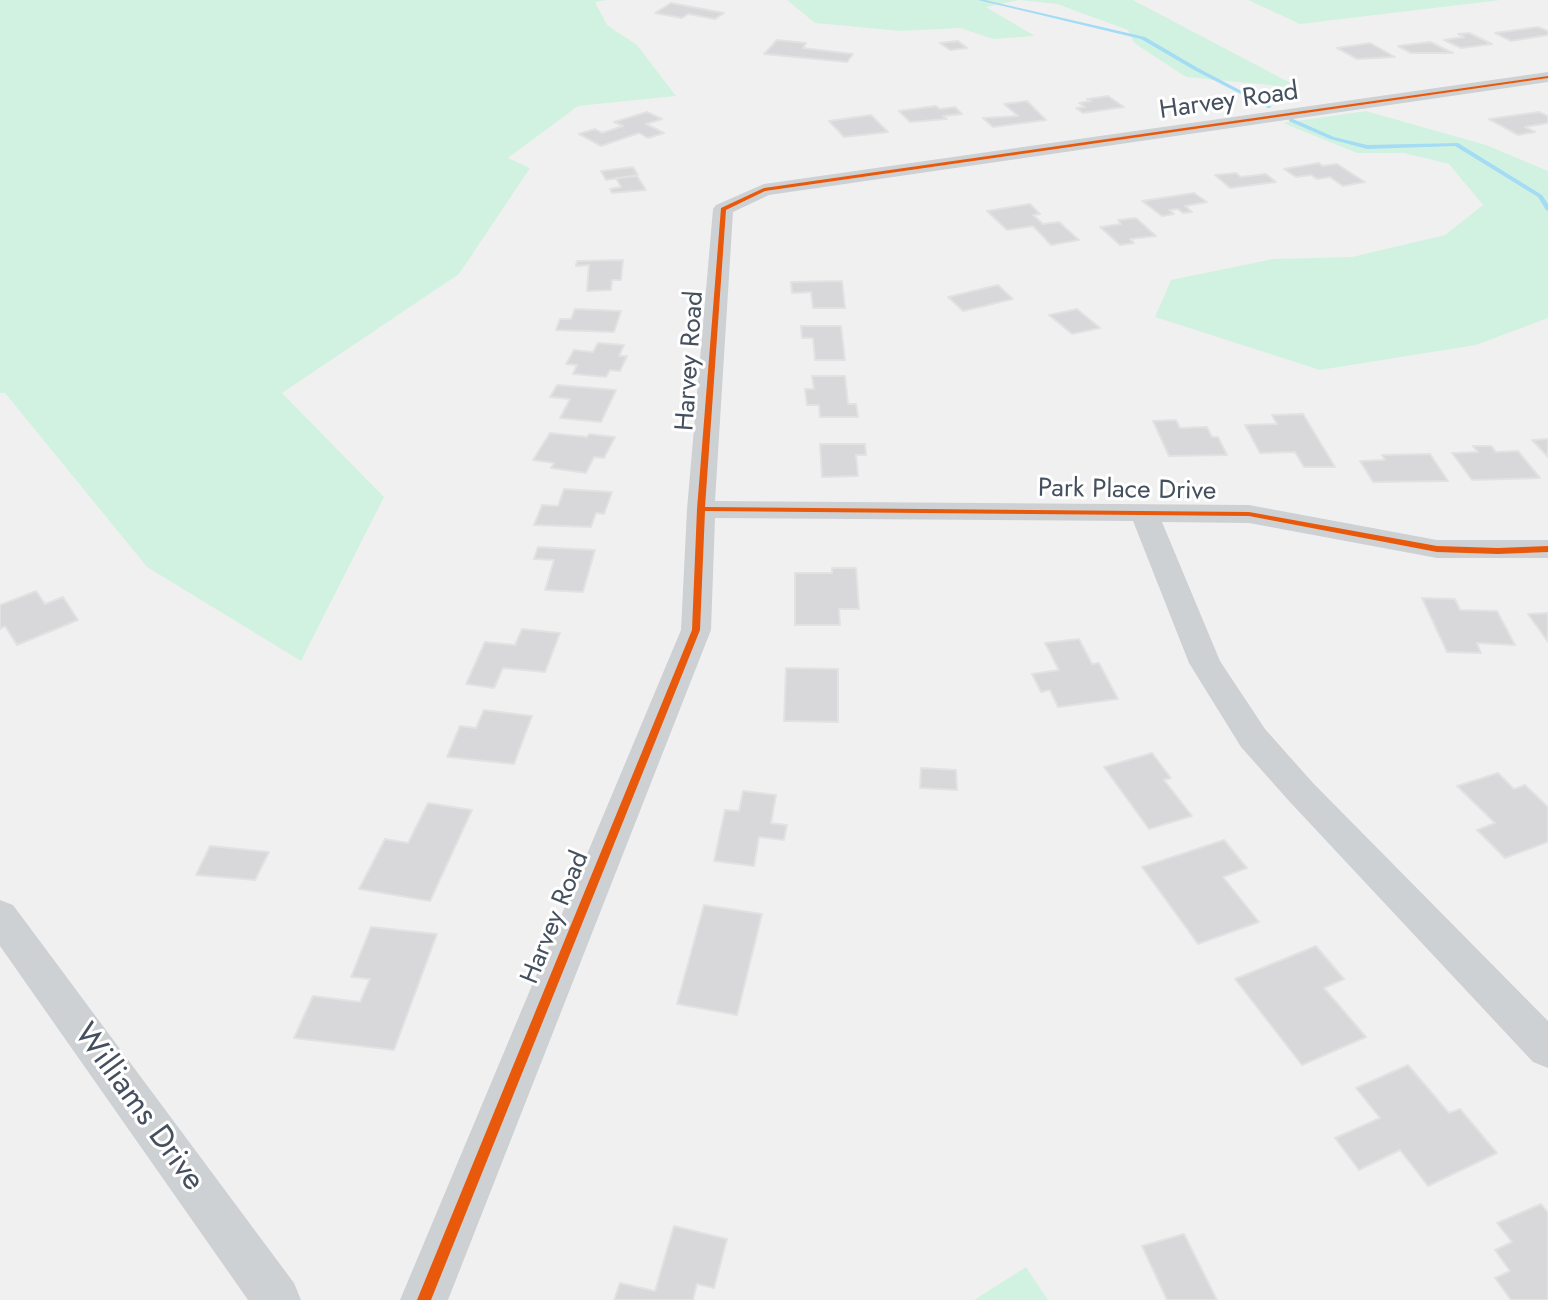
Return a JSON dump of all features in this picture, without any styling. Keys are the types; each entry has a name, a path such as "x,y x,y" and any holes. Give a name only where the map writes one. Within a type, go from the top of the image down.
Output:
{"street":[{"name":"Harvey Road","path":"424,1300 696,630 701,509 723,209 764,190 1548,77"},
{"name":"Park Place Drive","path":"701,509 1249,514 1437,549 1548,549"},
{"name":"Park Place Drive","path":"1143,511 1205,663 1253,738 1301,792 1548,1049"},
{"name":"Williams Drive","path":"0,916 277,1300"}],"green space":[{"path":"0,0 608,0 595,2 607,25 637,45 676,96 578,106 508,158 530,168 459,274 282,393 384,497 301,661 147,567 5,393 0,393"},
{"path":"787,0 1019,0 986,7 1035,36 993,39 960,28 901,31 815,23"},
{"path":"1019,0 1133,0 1300,88 1186,77 1134,43 1128,30 1057,4"},
{"path":"1248,0 1501,0 1300,24"},
{"path":"1366,111 1486,145 1548,171 1548,318 1476,345 1320,370 1155,317 1171,280 1273,259 1352,257 1445,235 1483,205 1449,164 1404,153 1357,153 1283,123"},
{"path":"1026,1267 1048,1300 974,1300"}],"building":[{"path":"671,3 724,13 715,19 688,14 682,18 655,13"},
{"path":"1538,27 1548,31 1548,35 1511,41 1495,33"},
{"path":"1469,33 1492,44 1461,48 1444,40 1464,37 1458,34"},
{"path":"777,40 806,43 803,48 853,54 847,62 764,54"},
{"path":"958,41 967,48 950,50 940,43"},
{"path":"1430,42 1453,53 1411,53 1398,46"},
{"path":"1370,43 1395,57 1357,59 1337,48"},
{"path":"1108,96 1124,107 1083,113 1076,108 1085,107 1079,103 1091,101 1087,99"},
{"path":"1027,101 1046,120 993,127 983,118 1018,116 1004,104"},
{"path":"936,106 940,109 955,107 962,114 943,116 947,119 910,122 899,111"},
{"path":"647,112 662,119 646,124 664,133 648,138 639,133 601,146 579,134 595,129 602,133 623,126 614,122"},
{"path":"1539,112 1548,116 1548,123 1525,127 1535,132 1518,135 1489,119"},
{"path":"871,115 888,132 844,137 829,121"},
{"path":"1319,163 1322,166 1337,164 1365,182 1343,186 1330,177 1296,177 1284,169"},
{"path":"633,167 638,175 606,180 601,171"},
{"path":"1236,173 1241,177 1266,174 1276,182 1230,188 1215,175"},
{"path":"637,176 646,190 612,193 610,189 621,187 616,178"},
{"path":"1194,193 1207,202 1185,206 1192,212 1169,210 1174,214 1162,216 1142,201"},
{"path":"1030,204 1040,214 1033,215 1043,224 1059,222 1079,240 1051,245 1033,226 1007,230 987,211"},
{"path":"1136,218 1156,236 1130,239 1134,243 1120,245 1100,227 1121,224 1118,220"},
{"path":"623,260 621,280 612,280 611,290 587,291 589,265 576,266 577,261"},
{"path":"842,281 845,308 813,308 811,292 792,293 791,282"},
{"path":"998,285 1013,299 963,311 948,297"},
{"path":"575,309 621,311 614,332 556,330 560,319 571,319"},
{"path":"1077,309 1100,328 1072,334 1049,315"},
{"path":"801,326 841,326 845,360 815,360 813,338 802,338"},
{"path":"598,343 624,345 619,356 627,356 620,371 610,370 606,377 573,374 577,365 566,364 574,350 593,352"},
{"path":"812,376 845,376 848,404 856,404 858,417 820,417 819,405 807,405 805,389 814,389"},
{"path":"557,385 616,390 601,422 560,418 570,399 550,397"},
{"path":"1303,414 1335,467 1304,467 1295,452 1260,453 1245,425 1277,424 1272,415"},
{"path":"1176,420 1180,428 1207,427 1212,437 1218,437 1227,455 1169,456 1153,421"},
{"path":"550,433 615,437 604,458 594,457 586,473 551,468 554,463 533,460"},
{"path":"1548,439 1548,457 1532,440"},
{"path":"820,444 865,444 866,455 856,455 858,476 822,477"},
{"path":"1473,446 1491,446 1496,452 1518,451 1540,478 1472,480 1452,453 1478,452"},
{"path":"1430,454 1448,481 1373,482 1360,461 1385,460 1382,455"},
{"path":"564,489 612,492 604,514 596,513 591,527 534,525 542,505 558,506"},
{"path":"538,547 595,550 583,592 545,590 554,560 534,559"},
{"path":"832,568 856,568 859,609 839,609 840,625 795,625 795,573 832,573"},
{"path":"36,591 45,604 63,597 78,620 17,645 5,626 0,629 0,605"},
{"path":"1422,598 1455,599 1460,610 1497,611 1515,645 1477,643 1481,653 1447,652"},
{"path":"1548,613 1548,642 1528,614"},
{"path":"522,629 560,633 545,672 503,668 494,688 466,684 485,642 515,645"},
{"path":"1079,639 1092,664 1099,663 1118,699 1058,707 1050,690 1041,692 1032,674 1059,670 1045,643"},
{"path":"786,668 838,669 838,722 784,721"},
{"path":"484,710 532,716 514,764 447,757 460,726 476,728"},
{"path":"1152,753 1171,778 1164,780 1192,816 1149,829 1104,767"},
{"path":"921,768 956,770 957,790 920,788"},
{"path":"1498,773 1514,789 1525,785 1548,807 1548,842 1505,858 1477,830 1495,823 1457,786"},
{"path":"743,791 776,795 771,823 787,825 784,840 759,837 754,866 714,861 725,810 739,811"},
{"path":"428,803 472,810 430,901 359,889 385,839 408,843"},
{"path":"1224,840 1247,868 1223,877 1259,922 1198,944 1142,867"},
{"path":"210,846 269,852 255,880 196,875"},
{"path":"704,905 762,914 737,1015 677,1004"},
{"path":"371,927 437,934 394,1050 294,1038 313,996 360,1002 370,979 351,977"},
{"path":"1316,946 1344,979 1324,988 1366,1037 1302,1065 1235,979"},
{"path":"1408,1065 1449,1113 1460,1109 1497,1153 1428,1186 1400,1150 1359,1170 1335,1138 1380,1118 1356,1088"},
{"path":"1541,1204 1548,1213 1548,1300 1511,1300 1495,1278 1510,1271 1495,1250 1512,1242 1497,1223"},
{"path":"674,1226 727,1239 714,1288 697,1284 693,1300 614,1300 620,1283 655,1291"},
{"path":"1184,1234 1217,1300 1167,1300 1142,1246"}],"waterway":[{"path":"980,0 1143,38 1270,107"},
{"path":"1291,120 1332,138 1367,147 1456,144 1540,196 1548,209"}],"cycle path":[{"path":"424,1300 696,630 701,509 723,209 764,190 1548,77"},
{"path":"701,509 1249,514 1437,549 1548,549"}]}
